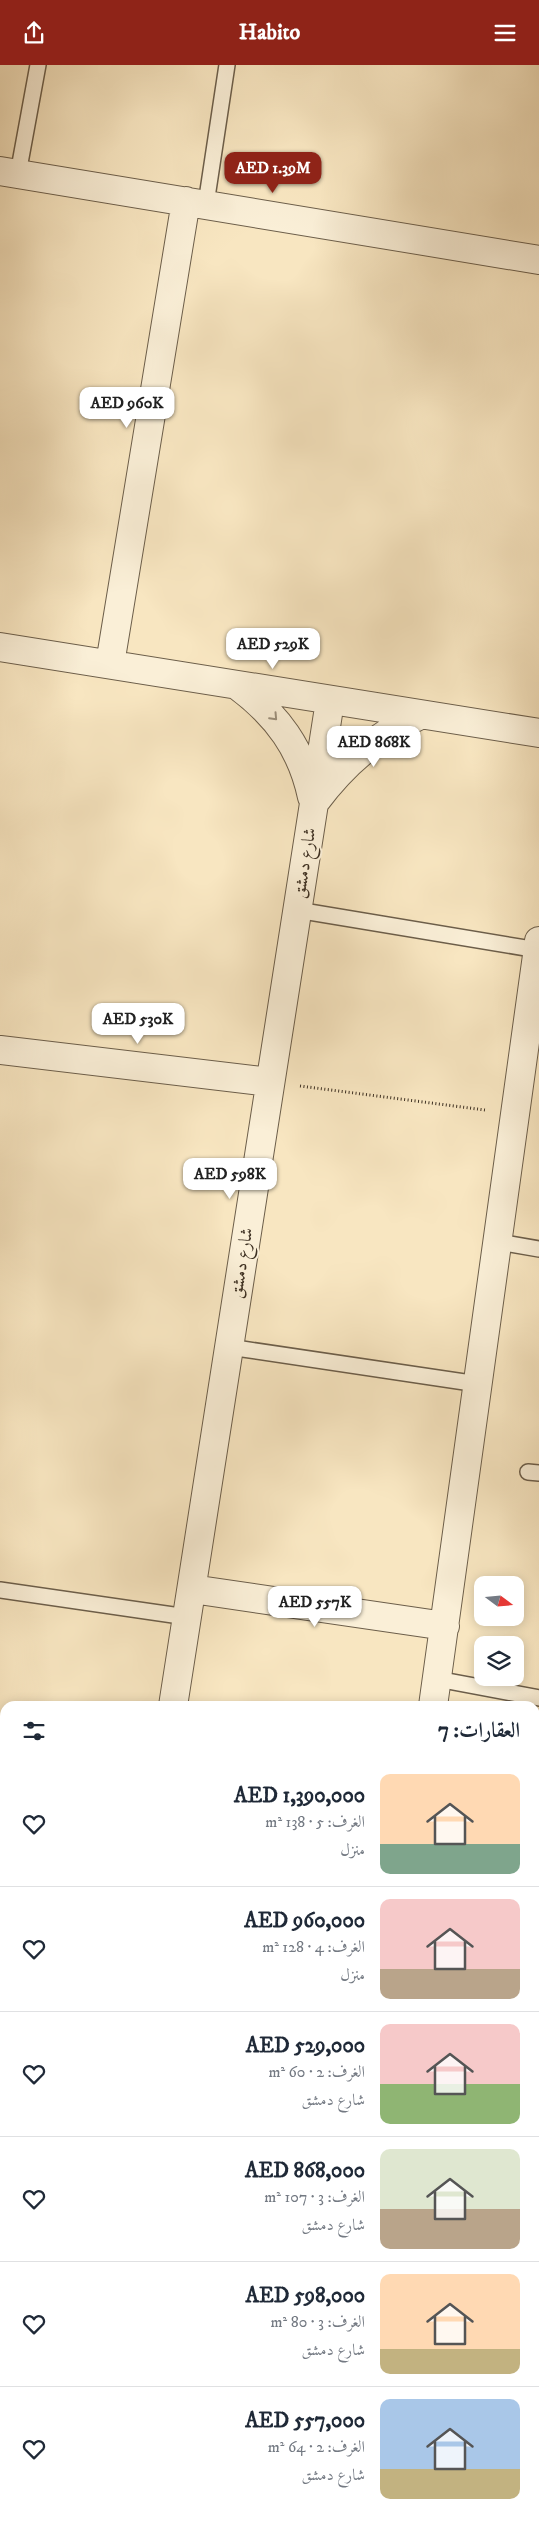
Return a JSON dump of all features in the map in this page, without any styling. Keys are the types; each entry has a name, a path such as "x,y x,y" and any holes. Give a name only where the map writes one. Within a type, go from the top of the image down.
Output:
{"street":[{"path":"9,172 539,260"},
{"path":"110,664 196,202"},
{"path":"0,647 539,733"},
{"path":"237,685 260,703 280,724 296,748 308,775 314,804"},
{"name":"شارع دمشق","path":"174,1701 330,701"},
{"path":"314,804 337,774 371,742 395,727 420,715"},
{"path":"434,1701 516,1114 535,1007 538,945"},
{"path":"0,1050 270,1082"},
{"path":"192,1589 444,1626"}],"lane":[{"path":"9,172 38,65"},
{"path":"196,202 227,65"},
{"path":"297,910 538,945"},
{"path":"498,1242 539,1249"},
{"path":"229,1347 478,1384"},
{"path":"0,1590 187,1617"},
{"path":"437,1679 539,1698"}],"path":[{"path":"270,1082 516,1114"}]}
